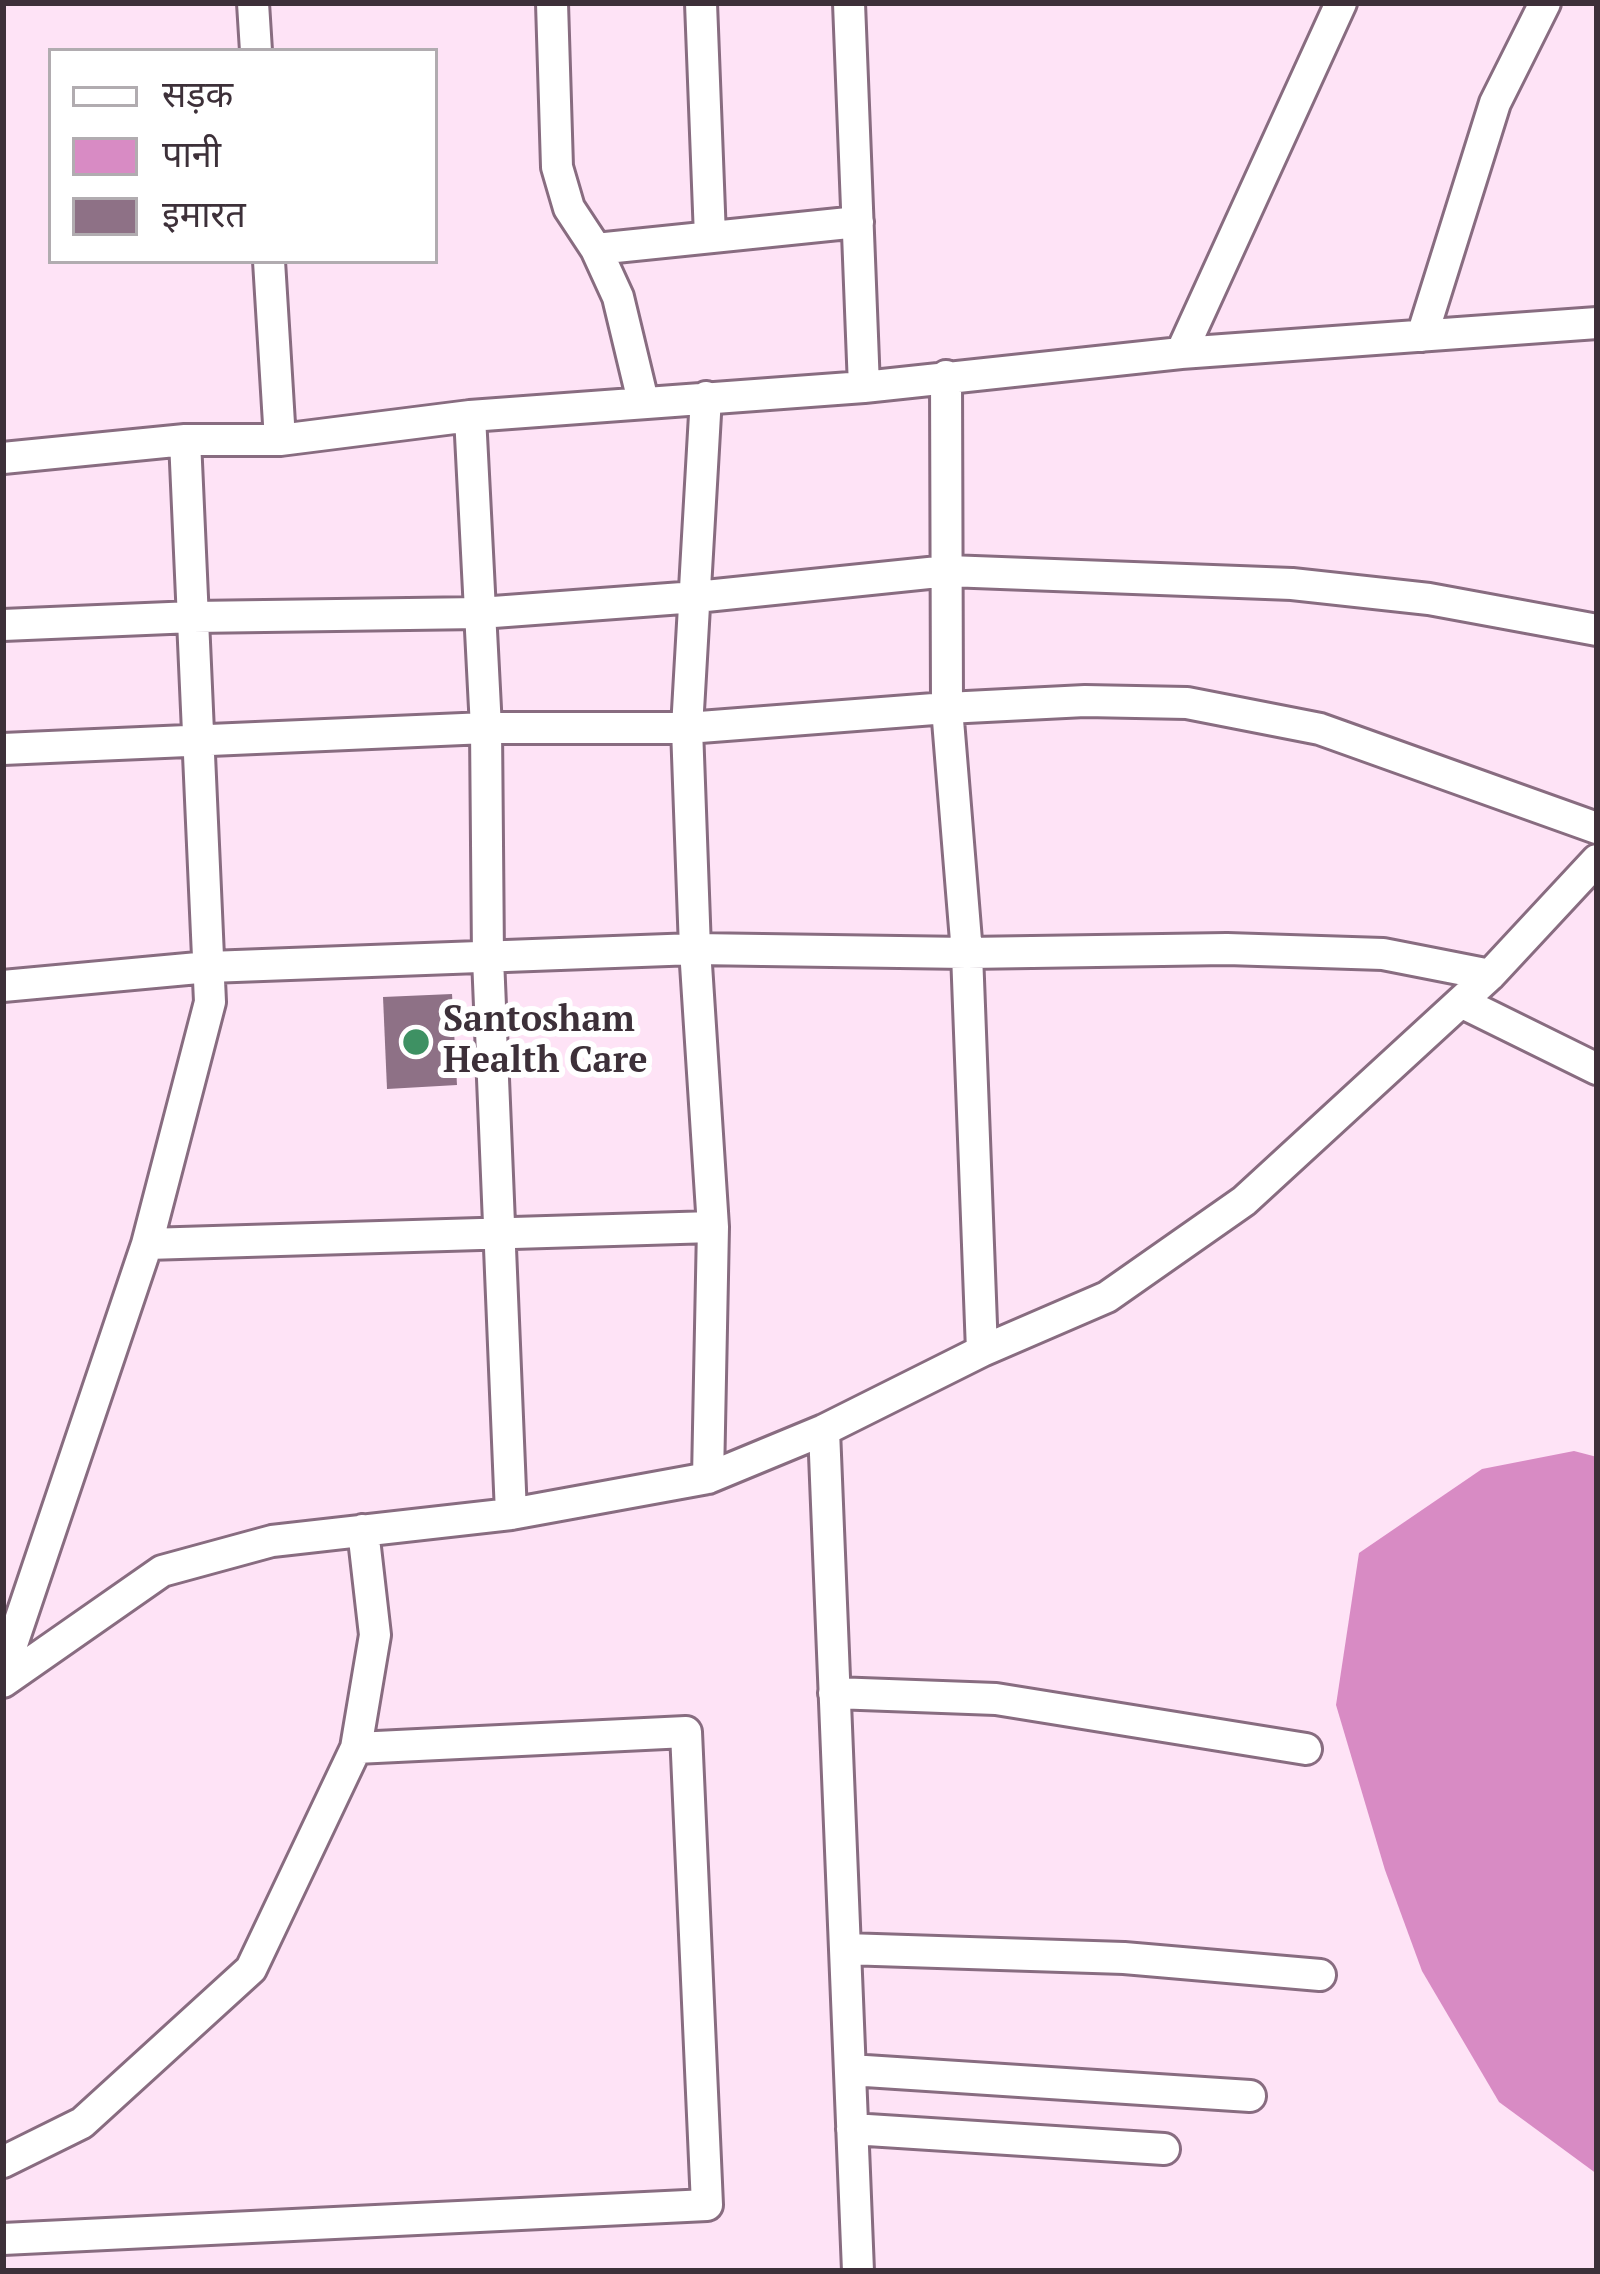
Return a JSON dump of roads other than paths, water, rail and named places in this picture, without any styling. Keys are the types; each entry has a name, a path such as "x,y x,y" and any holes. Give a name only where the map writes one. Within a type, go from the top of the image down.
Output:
{"street":[{"path":"253,3 256,48"},
{"path":"552,3 557,166 569,208 596,249 618,297 643,401"},
{"path":"701,3 710,237"},
{"path":"849,3 864,387"},
{"path":"1181,353 1341,3"},
{"path":"1422,336 1495,103 1545,3"},
{"path":"596,249 858,222"},
{"path":"269,264 280,440"},
{"path":"3,458 185,440 280,440 470,416 864,387 1181,353 1597,323"},
{"path":"946,376 947,708 967,952 982,1351"},
{"path":"706,397 687,728 713,1227 708,1478"},
{"path":"470,416 486,728 488,958 512,1514"},
{"path":"3,1671 147,1244 211,1003 185,440"},
{"path":"3,625 480,613 948,572 1292,584 1430,599 1597,630"},
{"path":"3,749 486,728 687,728 1085,701 1187,703 1320,729 1597,828"},
{"path":"3,1682 162,1571 272,1541 512,1514 708,1478 824,1430 982,1351 1107,1297 1244,1201 1490,975 1597,860"},
{"path":"3,986 209,967 695,950 1227,949 1383,954 1490,975"},
{"path":"1461,1002 1597,1069"},
{"path":"147,1244 713,1227"},
{"path":"824,1430 858,2271"},
{"path":"3,2162 82,2123 251,1969 356,1748 375,1635 363,1530"},
{"path":"834,1694 996,1699 1306,1748"},
{"path":"3,2240 707,2205 686,1732 356,1748"},
{"path":"845,1949 1064,1955 1320,1975"},
{"path":"850,2070 1250,2096"},
{"path":"852,2129 1164,2149"}],"water":[{"path":"1574,1451 1597,1457 1597,2174 1499,2102 1422,1971 1385,1870 1336,1705 1359,1553 1482,1469"}],"place":[{"name":"Santosham Health Care","path":"416,1042"}]}
